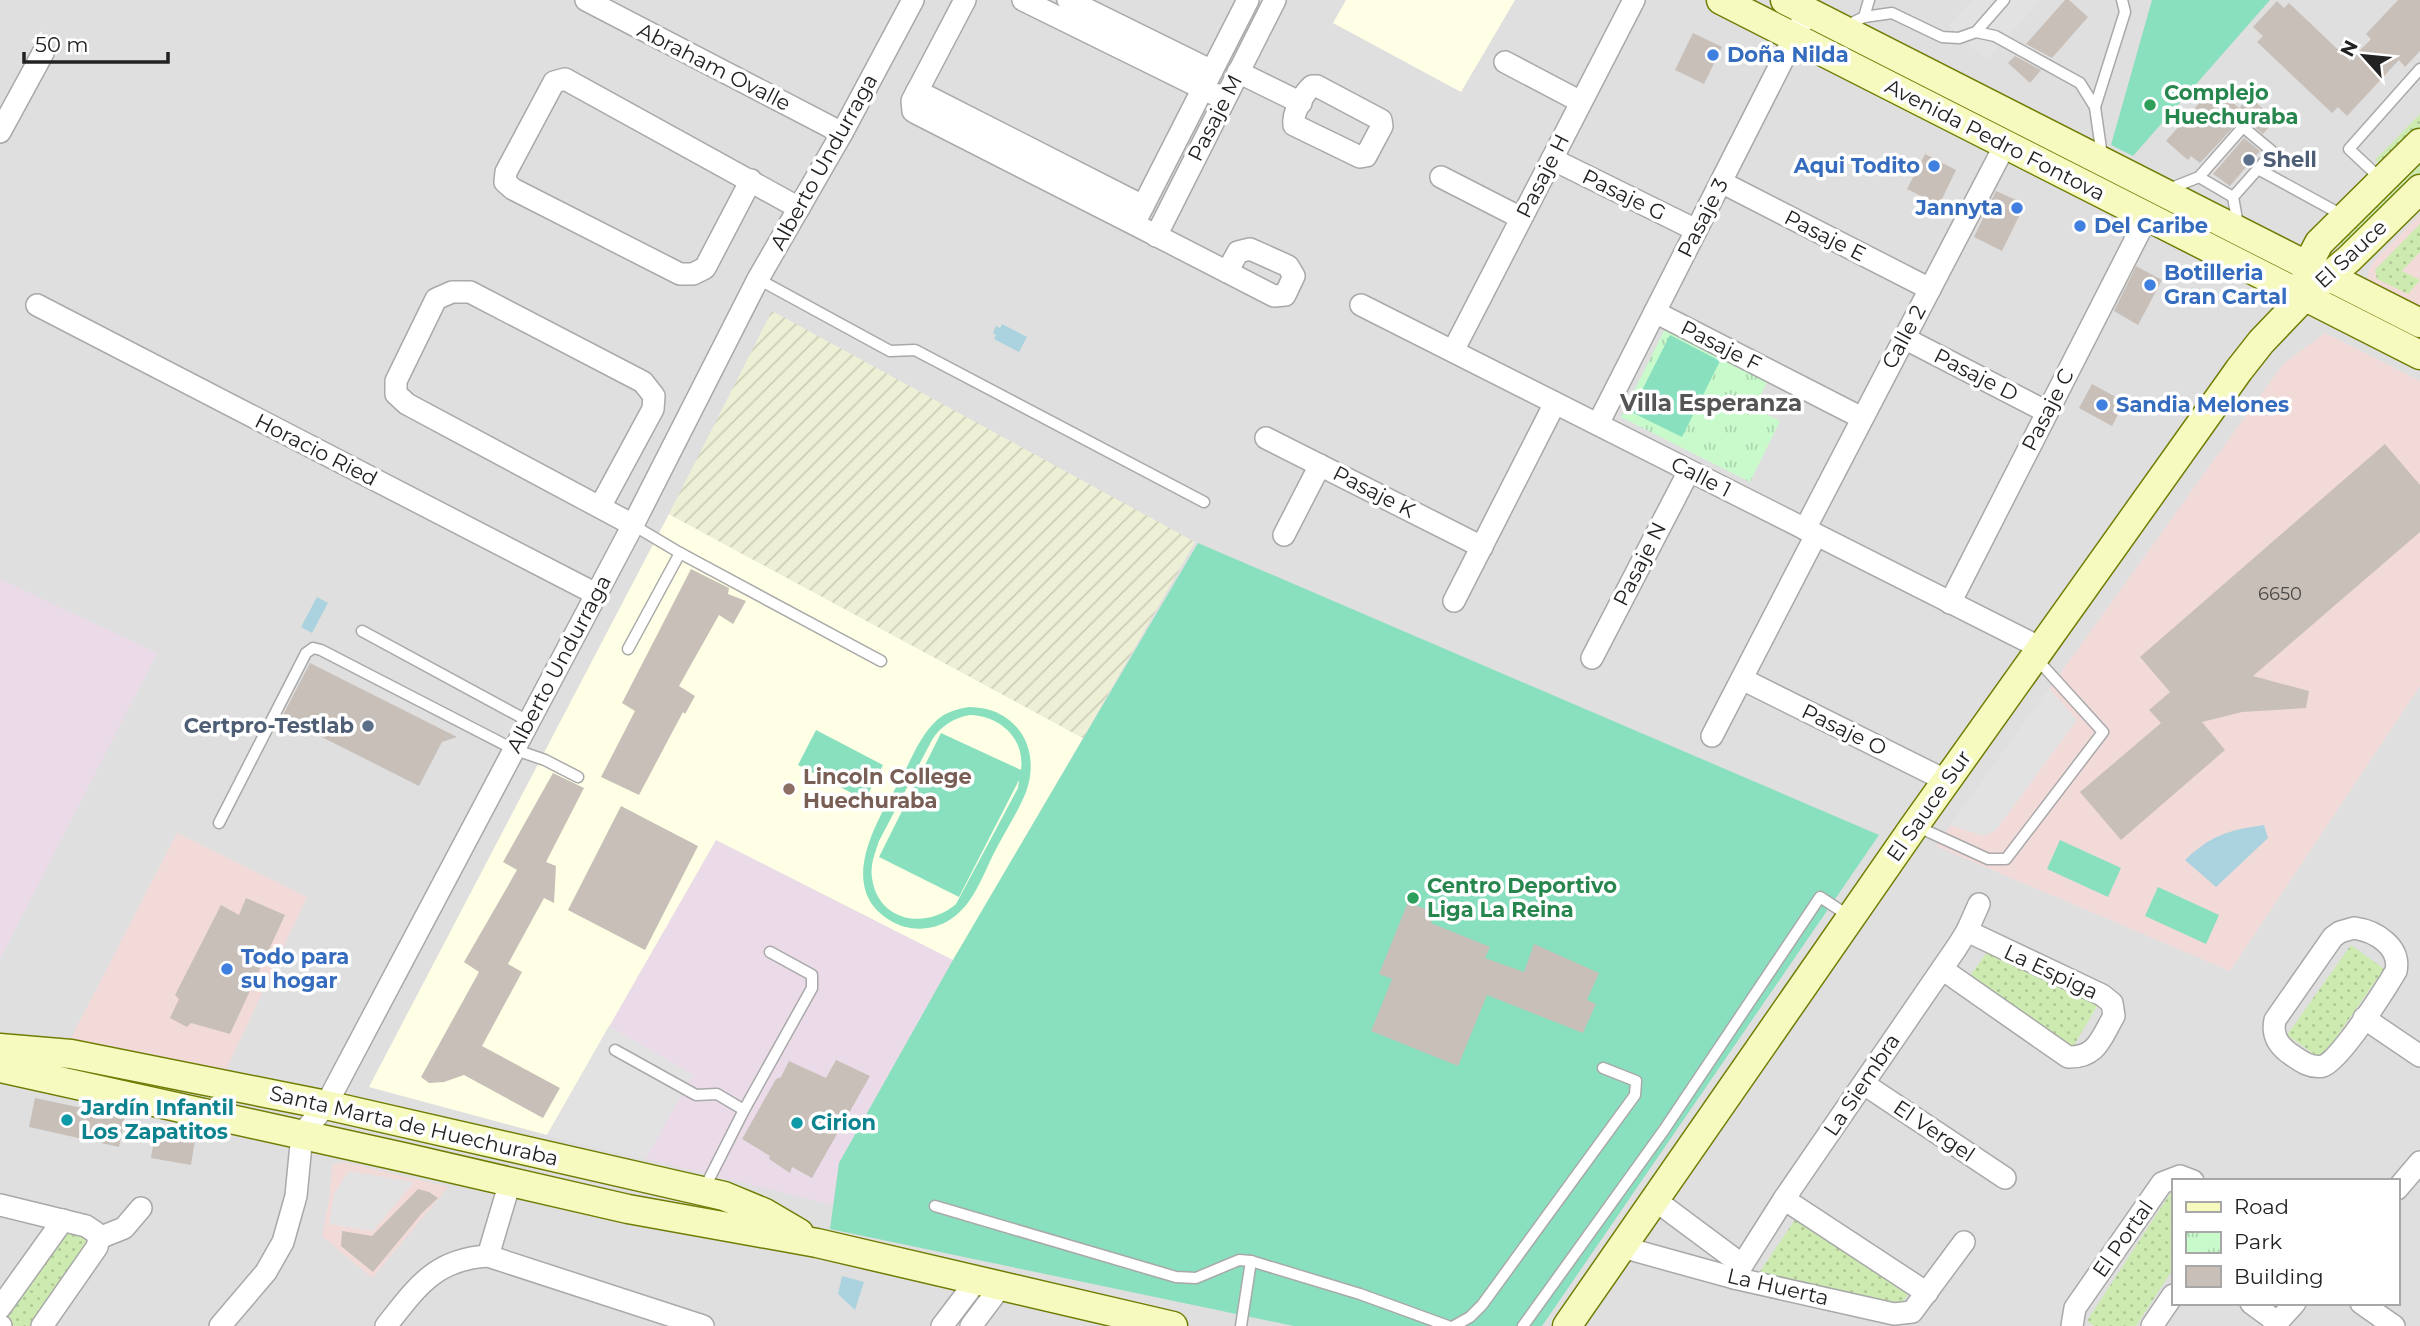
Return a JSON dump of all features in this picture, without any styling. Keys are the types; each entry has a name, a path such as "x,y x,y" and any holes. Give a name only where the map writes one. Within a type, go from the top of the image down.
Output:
{"street":[{"name":"Abraham Ovalle","path":"586,0 842,133"},
{"name":"Alberto Undurraga","path":"303,1134 326,1105 633,525 758,279 842,133 913,0"},
{"path":"965,0 914,100 1139,215 1156,236 1227,272"},
{"path":"1023,0 1207,80"},
{"path":"1068,0 1207,80 1225,100"},
{"name":"Pasaje M","path":"1139,215 1248,0"},
{"name":"Pasaje M","path":"1156,236 1275,0"},
{"name":"Pasaje H","path":"1453,351 1634,0"},
{"name":"Avenida Pedro Fontova","path":"1721,0 2420,355"},
{"name":"Avenida Pedro Fontova","path":"1796,6 1852,22 2103,162 2420,323"},
{"name":"Pasaje 3","path":"1598,424 1794,37 1796,6"},
{"path":"0,132 43,53"},
{"path":"1505,62 1581,102"},
{"path":"1238,72 1300,103"},
{"path":"751,180 705,268 693,274 680,274 513,189 505,182 506,172 554,82 565,79 751,180 799,208"},
{"name":"El Sauce","path":"2318,271 2319,243 2420,143"},
{"name":"Calle 2","path":"1810,532 1862,418 2004,145"},
{"name":"Pasaje G","path":"1552,159 1696,230"},
{"path":"1441,177 1521,218"},
{"name":"Pasaje E","path":"1721,182 1930,289"},
{"name":"El Sauce","path":"2304,297 2318,271 2420,189"},
{"name":"Pasaje C","path":"1950,603 2147,217"},
{"path":"600,507 653,409 654,396 643,383 470,292 452,292 436,299 396,381 396,394 407,404 633,525"},
{"name":"El Sauce Sur","path":"1567,1326 1915,825 2239,370 2261,342 2304,297"},
{"name":"Horacio Ried","path":"37,305 596,594"},
{"name":"Calle 1","path":"1361,305 1950,603 2038,653"},
{"name":"Pasaje F","path":"1655,312 1862,418"},
{"name":"Pasaje D","path":"1904,338 2047,412"},
{"path":"1454,601 1555,403"},
{"name":"Pasaje K","path":"1266,438 1482,547"},
{"path":"1284,535 1320,465"},
{"name":"Pasaje N","path":"1592,658 1689,471"},
{"path":"1712,736 1742,679 1810,532"},
{"name":"Pasaje O","path":"1742,679 1947,781"},
{"name":"La Siembra","path":"1738,1271 1967,931 1979,904"},
{"path":"2354,928 2370,932 2392,947 2397,960 2396,971 2364,1018 2339,1055 2323,1066 2303,1063 2282,1048 2274,1034 2277,1013 2328,943 2340,932 2354,928"},
{"name":"La Espiga","path":"1942,969 2068,1057 2080,1057 2092,1052 2114,1016 2112,1003 2102,995 1967,931"},
{"path":"2364,1018 2420,1056"},
{"name":"Santa Marta de Huechuraba","path":"0,1048 71,1054 326,1105 703,1191 740,1201 817,1243"},
{"name":"Santa Marta de Huechuraba","path":"0,1068 628,1209 817,1243 1173,1326"},
{"name":"El Vergel","path":"1864,1084 2005,1178"},
{"path":"442,1166 450,1132"},
{"path":"220,1326 266,1272 283,1242 296,1196 303,1134"},
{"path":"2399,1187 2420,1162"},
{"name":"El Portal","path":"2072,1326 2076,1308 2162,1183 2172,1179"},
{"name":"Santa Marta de Huechuraba","path":"488,1255 510,1182"},
{"path":"1784,1199 1927,1293"},
{"path":"1656,1200 1738,1271"},
{"path":"0,1205 86,1226 99,1238 97,1247 42,1326"},
{"path":"99,1238 124,1228 141,1209"},
{"path":"0,1308 63,1220"},
{"name":"La Huerta","path":"1622,1247 1738,1271 1894,1314 1912,1312 1964,1242"},
{"path":"386,1326 415,1289 437,1269 463,1258 488,1255 703,1326"},
{"path":"942,1326 989,1283"},
{"path":"971,1326 989,1283"},
{"path":"2152,1326 2172,1297"},
{"path":"2252,1305 2276,1324 2293,1305"},
{"path":"2364,1305 2394,1326"}],"lane":[{"path":"1852,22 1869,0"},
{"path":"1852,22 1892,13 1935,35 1950,38 1968,36 1976,32 2004,0"},
{"path":"2095,107 2125,12 2122,0"},
{"path":"1976,32 1995,36 2080,83 2095,107 2103,162"},
{"path":"2382,180 2349,149 2420,68"},
{"path":"2161,191 2199,177 2243,127 2273,152 2233,197"},
{"path":"2258,169 2344,217"},
{"path":"2199,177 2233,197 2239,231"},
{"path":"758,279 890,351 915,350 1204,502"},
{"path":"633,525 880,661"},
{"path":"628,649 680,553"},
{"path":"362,631 528,721"},
{"path":"219,823 306,653 313,648 513,749 545,760 578,777"},
{"path":"1915,825 1988,859 2006,859 2103,732 2038,653"},
{"path":"1523,1326 1664,1130 1820,897 1851,917"},
{"path":"703,1191 744,1110 812,988 812,975 770,952"},
{"path":"615,1050 696,1096 717,1094 744,1110"},
{"path":"1454,1326 1470,1317 1482,1305 1635,1095 1636,1081 1603,1068"},
{"path":"935,1206 1177,1277 1196,1278 1238,1260 1251,1261 1360,1294 1448,1326"},
{"path":"1241,1326 1251,1261"}],"shaded area":[{"path":"0,0 2420,0 2420,1326 0,1326"},
{"path":"1346,0 1515,0 1461,92 1333,23"},
{"path":"1972,0 2041,0 1987,60 1949,26"},
{"path":"2420,215 2420,310 2368,283 2368,272 2373,262"},
{"path":"772,311 1195,542 1083,738 669,514"},
{"path":"2325,333 2420,381 2420,686 2230,971 1936,846 2283,364"},
{"name":"Lincoln College Huechuraba","path":"669,514 1083,738 953,960 716,840 547,1135 369,1087"},
{"path":"0,579 157,653 0,959"},
{"path":"2049,688 2077,720 1996,830 1984,836 1950,825"},
{"path":"177,833 307,897 225,1072 69,1042"},
{"path":"716,840 953,960 839,1163 833,1205 547,1135"},
{"path":"609,1026 693,1075 645,1160 547,1135"},
{"path":"344,1162 448,1187 372,1278 322,1236 330,1195 332,1165"},
{"path":"349,1171 414,1182 373,1231 329,1224 334,1194"}],"green space":[{"name":"Complejo Huechuraba","path":"2152,0 2270,0 2133,156 2111,145"},
{"path":"2420,114 2420,132 2384,166 2375,160"},
{"path":"2420,154 2420,175 2343,249 2337,243"},
{"path":"2420,224 2420,252 2402,271 2420,280 2408,294 2377,279 2375,270"},
{"path":"1665,329 1768,381 1754,408 1780,421 1750,482 1621,417"},
{"path":"1670,335 1720,361 1682,437 1631,412"},
{"name":"Centro Deportivo Liga La Reina","path":"1198,543 1879,835 1542,1326 1294,1326 830,1229 839,1163 953,960"},
{"path":"969,707 1000,714 1012,722 1021,733 1030,760 1026,792 977,889 959,913 944,923 929,928 898,925 874,907 865,890 863,871 867,851 883,810 926,733 943,715","holes":["981,716 1001,725 1015,739 1019,748 1021,770 941,733 879,857 959,897 1019,780 1018,788 956,904 931,917 905,917 883,904 876,893 872,864 879,841 936,735 948,723 958,718"]},
{"path":"816,730 883,765 865,800 798,765"},
{"path":"2060,840 2121,868 2108,897 2047,869"},
{"path":"2158,887 2219,915 2206,944 2145,916"},
{"path":"2351,945 2384,969 2321,1059 2287,1035"},
{"path":"1988,951 2099,1003 2073,1047 1970,976"},
{"path":"2172,1192 2172,1271 2136,1326 2094,1326 2087,1321"},
{"path":"1796,1218 1908,1293 1902,1304 1759,1273"},
{"path":"66,1227 94,1237 42,1326 5,1326 3,1324"}],"water":[{"path":"1002,324 1027,337 1019,352 994,339 996,326 1000,328"},
{"path":"317,597 328,603 312,633 301,627"},
{"path":"2264,825 2268,838 2216,887 2185,860 2221,835"},
{"path":"842,1276 864,1282 855,1310 838,1294"}],"building":[{"path":"2065,0 2069,0 2088,17 2052,58 2026,44"},
{"path":"2398,0 2420,0 2420,51 2405,67 2399,60 2347,116 2338,107 2332,113 2257,42 2263,36 2253,27 2277,1 2284,8 2289,3 2350,61 2371,39 2366,34"},
{"path":"1693,33 1722,47 1704,84 1675,70"},
{"path":"2015,56 2041,70 2030,83 2008,63"},
{"path":"2214,86 2239,108 2250,97 2275,120 2263,134 2247,121 2240,120 2200,163 2191,156 2188,160 2166,141"},
{"path":"2244,138 2260,151 2230,186 2213,174"},
{"path":"1925,154 1956,170 1939,205 1907,189"},
{"path":"1996,191 2025,204 2002,251 1974,237"},
{"path":"2136,266 2162,280 2138,325 2114,311"},
{"name":"Sandia Melones","path":"2092,384 2125,402 2112,426 2079,408"},
{"path":"2385,444 2420,485 2420,532 2253,676 2309,691 2306,708 2242,712 2202,722 2225,750 2121,840 2080,792 2161,723 2149,710 2170,692 2140,657"},
{"path":"691,569 729,588 728,594 746,601 733,624 719,615 679,686 695,696 685,714 683,712 639,795 601,777 635,711 622,703"},
{"name":"Certpro-Testlab","path":"310,663 457,737 442,742 419,786 282,717"},
{"path":"553,773 584,788 546,862 556,866 554,903 544,898 508,964 522,972 482,1046 560,1088 543,1118 464,1075 444,1082 429,1083 421,1077 479,972 464,962 517,870 503,862"},
{"path":"621,806 698,846 645,950 568,910"},
{"path":"246,898 285,915 230,1034 191,1023 187,1027 170,1018 179,999 175,995 221,905 239,915"},
{"path":"1408,902 1435,913 1431,923 1490,947 1485,958 1524,972 1534,944 1599,973 1587,1000 1596,1004 1583,1033 1487,995 1458,1066 1371,1031 1392,979 1379,974"},
{"name":"Cirion","path":"836,1060 870,1076 812,1178 792,1167 790,1173 769,1159 770,1156 742,1139 789,1061 826,1078"},
{"name":"Jardín Infantil Los Zapatitos","path":"35,1098 125,1117 119,1147 29,1127"},
{"path":"156,1127 196,1134 191,1165 151,1158"},
{"path":"418,1189 438,1198 422,1213 373,1272 341,1246 342,1231 372,1236"}],"place":[{"name":"Doña Nilda","path":"1713,55"},
{"name":"Complejo Huechuraba","path":"2150,105"},
{"name":"Shell","path":"2249,160"},
{"name":"Aqui Todito","path":"1934,166"},
{"name":"Jannyta","path":"2017,208"},
{"name":"Del Caribe","path":"2080,226"},
{"name":"Botilleria Gran Cartal","path":"2150,285"},
{"name":"Sandia Melones","path":"2102,405"},
{"name":"Certpro-Testlab","path":"368,726"},
{"name":"Lincoln College Huechuraba","path":"789,789"},
{"name":"Centro Deportivo Liga La Reina","path":"1413,898"},
{"name":"Todo para su hogar","path":"227,969"},
{"name":"Jardín Infantil Los Zapatitos","path":"67,1120"},
{"name":"Cirion","path":"797,1123"}],"district":[{"name":"Villa Esperanza","path":"1711,403"}]}
